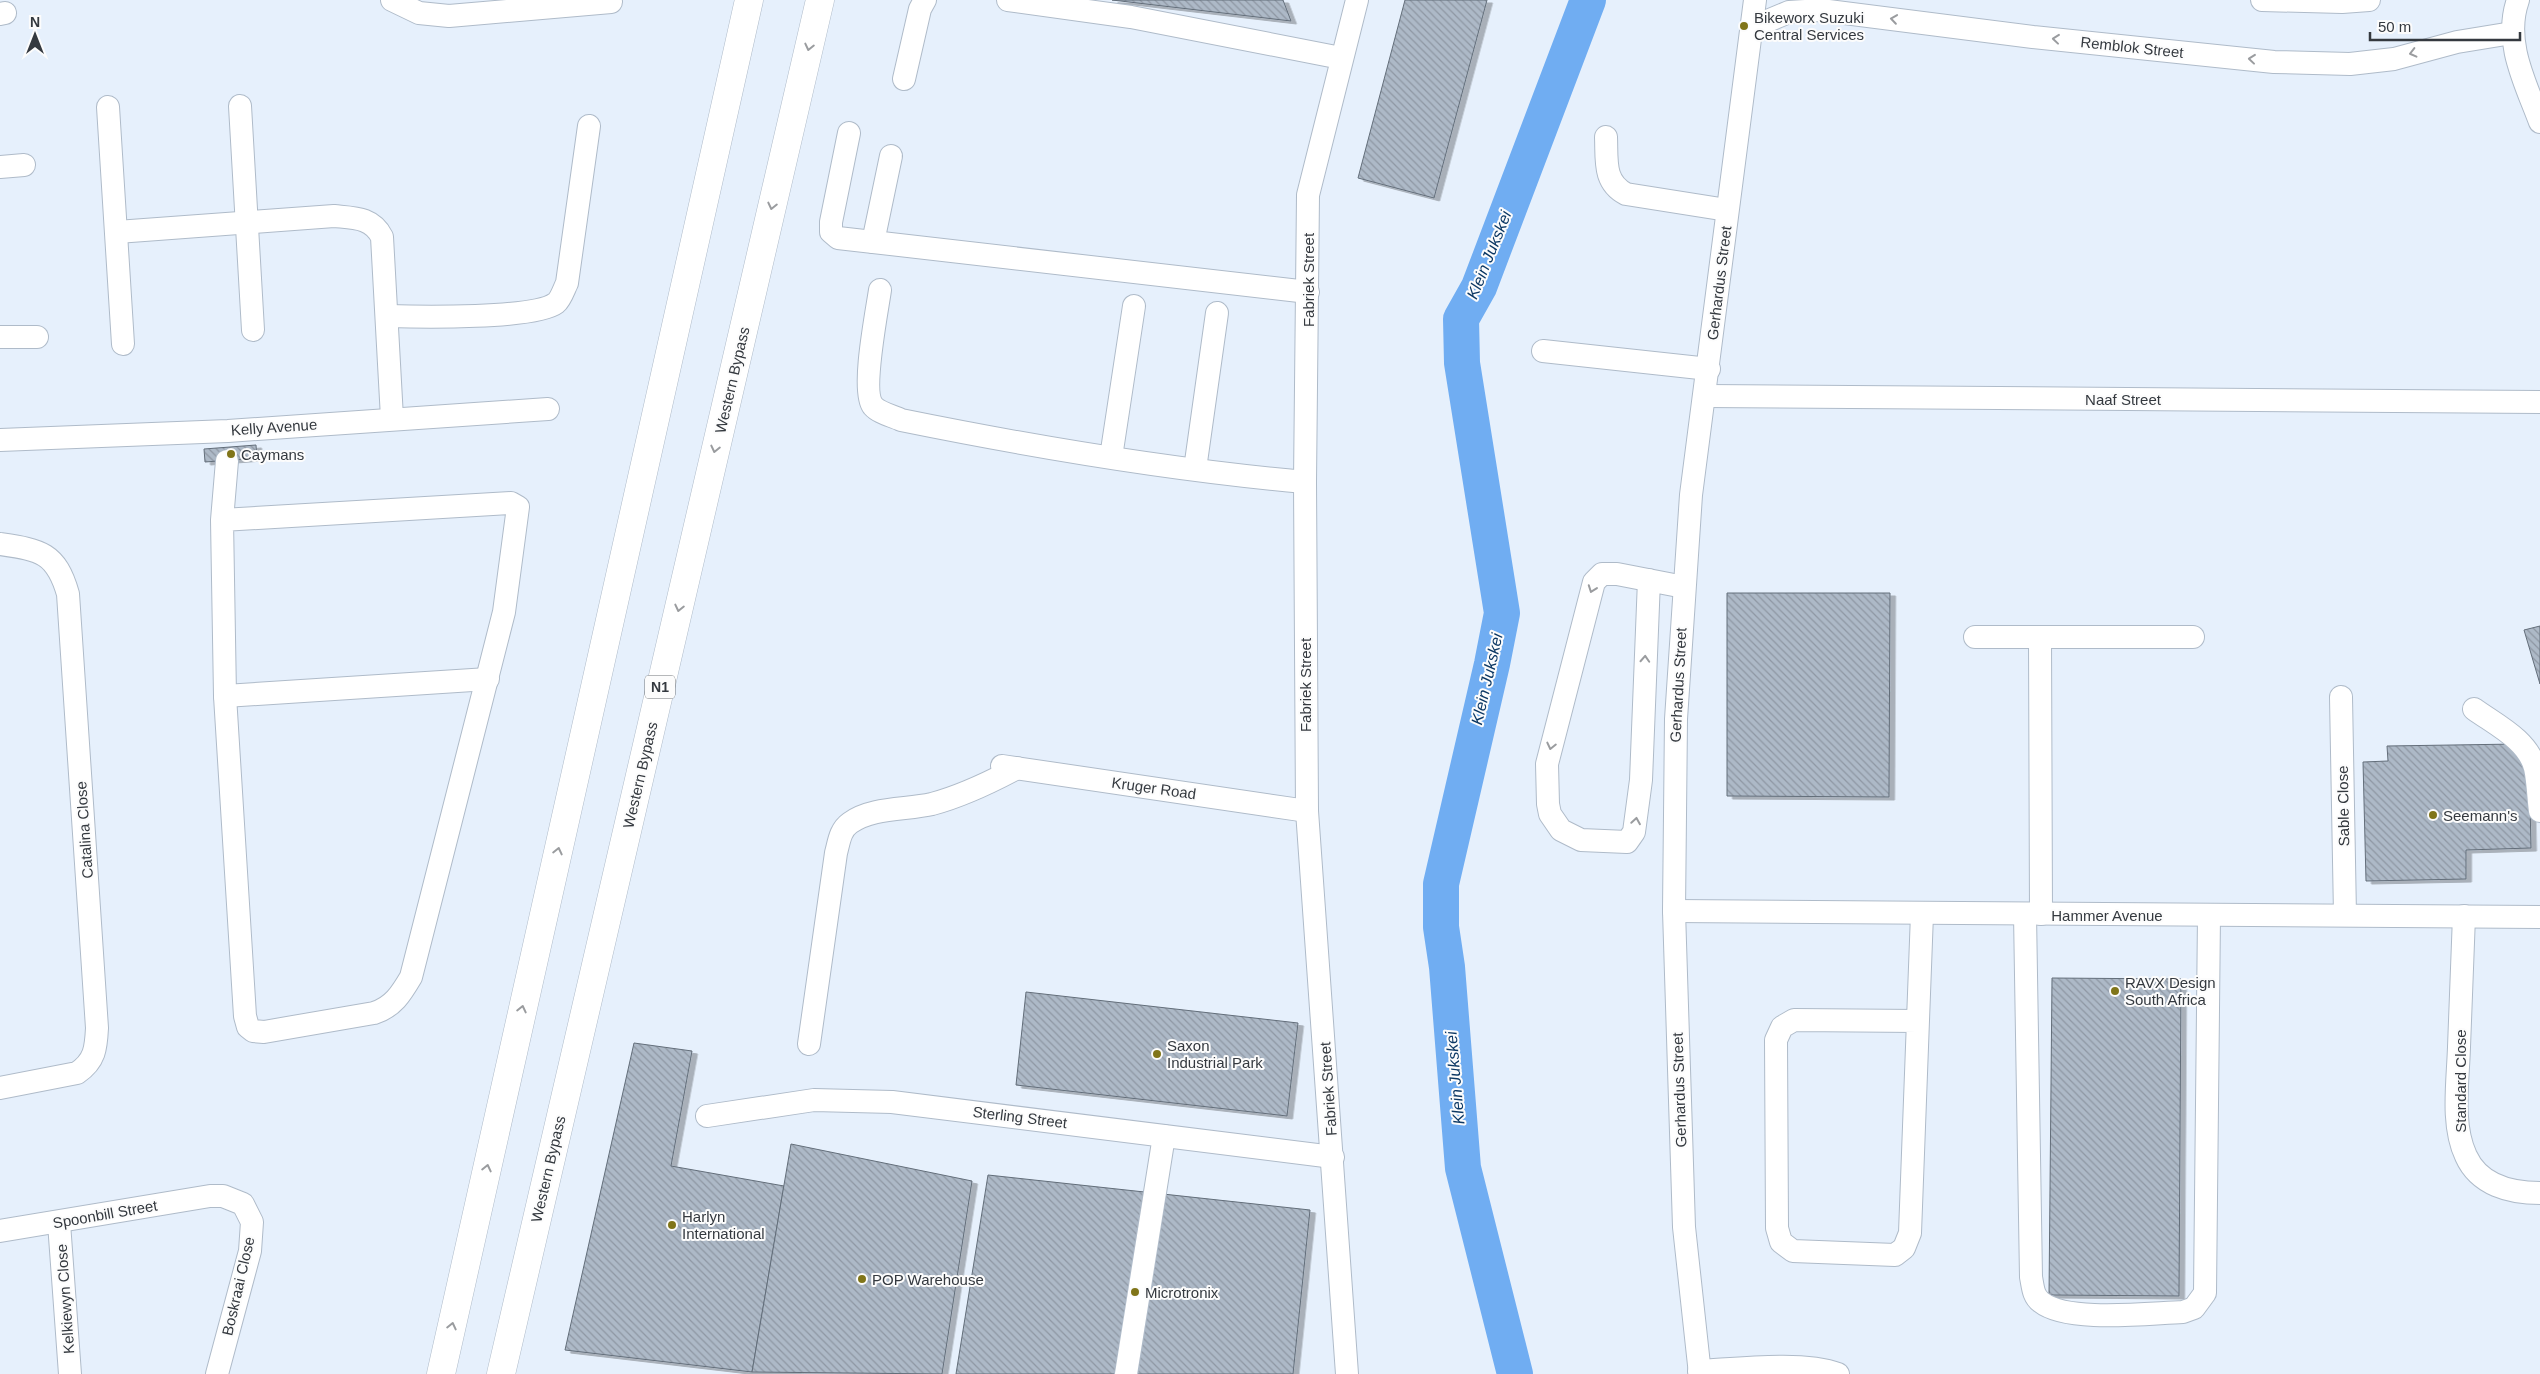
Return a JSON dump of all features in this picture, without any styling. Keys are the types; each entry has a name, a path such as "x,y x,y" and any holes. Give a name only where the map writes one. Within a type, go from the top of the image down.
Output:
{"highway":[{"path":"441,1374 750,0"},
{"name":"Western Bypass","path":"501,1374 820,0"}],"street":[{"path":"392,0 419,13 449,16 610,2"},
{"path":"904,79 920,9 925,0"},
{"path":"1008,0 1131,16 1341,58"},
{"name":"Fabriek Street","path":"1347,1374 1334,1157 1307,811 1305,482 1308,194 1357,0"},
{"name":"Gerhardus Street","path":"1700,1372 1684,1227 1674,911 1676,719 1691,495 1755,0"},
{"path":"2262,0 2342,2 2369,0"},
{"path":"2518,0 2513,18 2514,52 2540,122"},
{"name":"Remblok Street","path":"1753,27 1789,12 1821,10 2052,39 2274,62 2350,64 2394,58 2457,42 2512,32"},
{"path":"108,106 123,344"},
{"path":"240,106 253,330"},
{"path":"388,316 424,318 512,314 540,311 557,302 567,283 589,126"},
{"path":"849,133 831,222 831,232 838,238 1308,292"},
{"path":"1606,137 1608,175 1619,190 1626,194 1728,210"},
{"path":"873,242 891,156"},
{"path":"0,167 24,165"},
{"path":"117,232 247,224 334,216 369,222 377,227 382,237 388,316 392,418"},
{"path":"880,290 869,371 869,396 873,406 901,420 1111,457 1305,482"},
{"path":"1111,457 1134,306"},
{"path":"1195,469 1217,313"},
{"path":"0,338 36,337"},
{"path":"1543,351 1708,370"},
{"name":"Naaf Street","path":"1705,396 2540,402"},
{"name":"Kelly Avenue","path":"0,440 228,446 392,418 548,409"},
{"path":"222,520 511,503 518,512 504,612 411,977 400,995 387,1009 374,1013 264,1032 253,1031 248,1027 244,1016 225,696 222,520 228,446"},
{"name":"Catalina Close","path":"0,544 30,548 50,557 60,572 68,594 97,1028 94,1055 86,1067 77,1073 0,1088"},
{"path":"1649,580 1641,780 1634,832 1627,842 1581,840 1561,830 1550,814 1547,764 1590,596 1597,578 1602,574 1617,574 1649,580 1684,588"},
{"path":"1975,638 2193,638"},
{"path":"2040,638 2041,864 2033,914 2031,1277 2034,1293 2040,1301 2060,1312 2092,1315 2184,1312 2194,1308 2205,1293 2209,915"},
{"path":"225,696 488,680"},
{"name":"Sable Close","path":"2341,697 2345,915"},
{"path":"2474,709 2521,742 2529,753 2535,768 2540,811"},
{"name":"Kruger Road","path":"809,1044 836,853 843,830 851,822 865,816 950,799 1009,767 1307,811"},
{"name":"Hammer Avenue","path":"1674,911 2540,917"},
{"path":"1918,1021 1794,1020 1782,1027 1776,1040 1777,1228 1781,1242 1793,1251 1895,1255 1904,1248 1910,1233 1918,1021 1922,914"},
{"name":"Standard Close","path":"2464,916 2458,1089 2459,1136 2466,1157 2486,1181 2504,1188 2540,1193"},
{"name":"Sterling Street","path":"706,1116 814,1100 882,1102 958,1109 1334,1157"},
{"path":"1126,1374 1164,1136"},
{"name":"Spoonbill Street","path":"0,1231 59,1223 210,1196"},
{"name":"Boskraai Close","path":"210,1196 222,1196 243,1204 252,1222 250,1251 217,1374"},
{"name":"Kelkiewyn Close","path":"59,1223 70,1374"},
{"path":"1700,1372 1792,1368 1816,1369 1838,1374"}],"building":[{"path":"1112,0 1283,0 1291,21"},
{"path":"1405,0 1487,0 1434,198 1358,178"},
{"name":"Caymans","path":"256,445 257,458 205,462 204,449"},
{"path":"1727,593 1890,593 1889,797 1727,796"},
{"path":"2540,626 2540,684 2524,630"},
{"path":"2517,744 2529,758 2531,848 2466,850 2466,879 2366,881 2363,762 2388,761 2387,746"},
{"path":"2052,978 2181,979 2179,1296 2049,1295"},
{"name":"Saxon Industrial Park","path":"1026,992 1298,1023 1287,1116 1016,1085"},
{"path":"634,1043 692,1051 671,1166 784,1186 752,1372 565,1350"},
{"name":"POP Warehouse","path":"791,1144 972,1181 942,1374 752,1372"},
{"name":"Microtronix","path":"988,1175 1310,1210 1293,1374 956,1374"}],"waterway":[{"name":"Klein Jukskei","path":"1515,1374 1463,1168 1447,967 1441,927 1441,884 1502,613 1462,363 1461,319 1479,287 1588,0"}],"place":[{"name":"Bikeworx Suzuki Central Services","path":"1744,26"},
{"name":"Caymans","path":"231,454"},
{"name":"Seemann's","path":"2433,815"},
{"name":"RAVX Design South Africa","path":"2115,991"},
{"name":"Saxon Industrial Park","path":"1157,1054"},
{"name":"Harlyn International","path":"672,1225"},
{"name":"POP Warehouse","path":"862,1279"},
{"name":"Microtronix","path":"1135,1292"}]}
